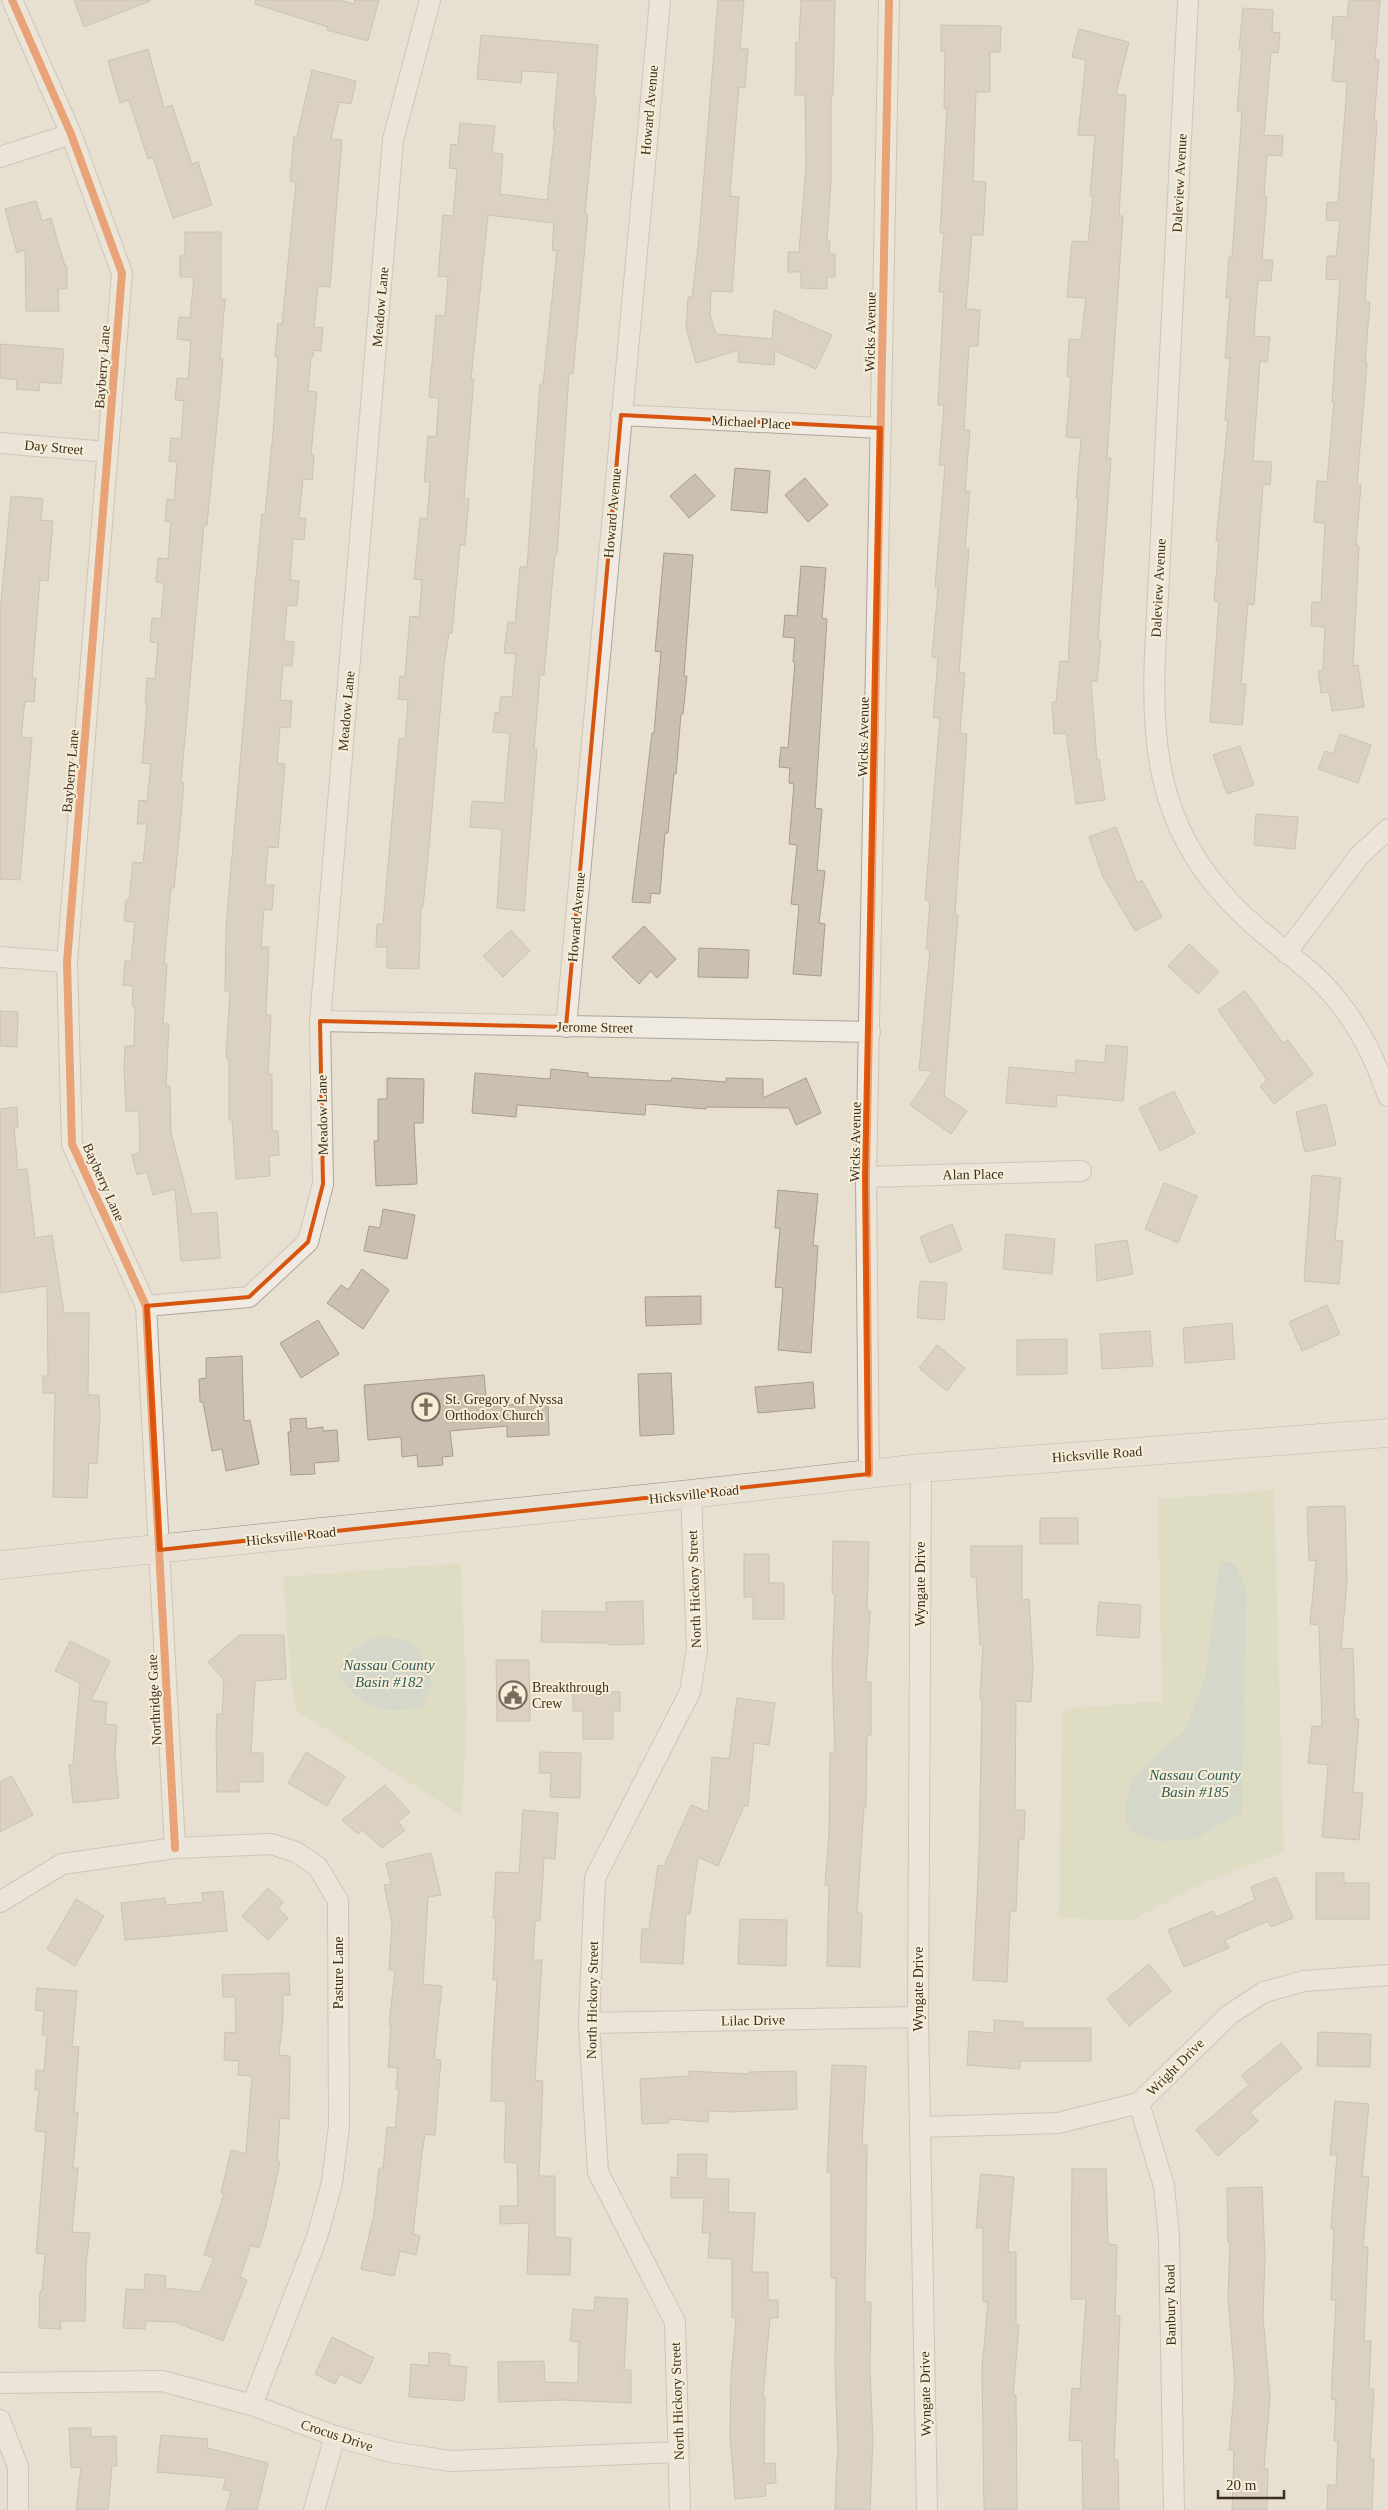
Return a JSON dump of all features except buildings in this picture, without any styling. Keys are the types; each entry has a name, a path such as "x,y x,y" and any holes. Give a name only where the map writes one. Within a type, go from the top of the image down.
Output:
{"main road":[{"name":"Hicksville Road","path":"0,1566 691,1494 921,1468 1388,1433"}],"street":[{"name":"Bayberry Lane","path":"12,0 70,134 122,273 67,962 72,1144 146,1306 159,1550"},
{"name":"Meadow Lane","path":"146,1306 249,1297 308,1242 323,1184 320,1021 393,140 430,0"},
{"name":"Howard Avenue","path":"566,1027 660,0"},
{"name":"Wicks Avenue","path":"869,1474 866,1177 889,0"},
{"name":"Daleview Avenue","path":"1188,0 1155,654 1154,730 1158,762 1165,790 1185,840 1198,861 1228,900 1316,978 1338,1002 1370,1050 1388,1096"},
{"path":"0,157 70,134"},
{"name":"Michael Place","path":"621,415 881,428"},
{"name":"Day Street","path":"0,443 108,452"},
{"path":"1286,953 1359,856 1388,829"},
{"path":"0,957 67,962"},
{"name":"Jerome Street","path":"320,1021 870,1032"},
{"name":"Alan Place","path":"866,1177 1081,1171"},
{"name":"Wyngate Drive","path":"921,1468 918,2017 927,2510"},
{"name":"North Hickory Street","path":"680,2510 675,2322 598,2172 589,2023 595,1878 690,1692 697,1650 691,1494"},
{"name":"Northridge Gate","path":"159,1550 175,1848"},
{"name":"Pasture Lane","path":"0,1902 62,1864 175,1848 271,1844 296,1852 318,1867 338,1901 339,2126 332,2183 317,2237 252,2406"},
{"name":"Wright Drive","path":"920,2127 1058,2123 1139,2103 1229,2015 1264,1992 1304,1981 1388,1975"},
{"name":"Lilac Drive","path":"589,2023 918,2017"},
{"name":"Banbury Road","path":"1139,2103 1164,2186 1169,2236 1174,2510"},
{"name":"Crocus Drive","path":"0,2383 162,2381 252,2406 335,2436 392,2452 450,2461 679,2452"},
{"path":"0,2420 18,2467 18,2510"},
{"path":"314,2510 335,2436"}],"highlighted area":[{"path":"621,415 881,428 866,1177 869,1474 159,1550 146,1306 249,1297 308,1242 323,1184 320,1021 566,1027"}],"green space":[{"path":"1274,1490 1284,1852 1208,1881 1130,1921 1059,1918 1062,1709 1162,1701 1158,1499"},
{"path":"461,1563 467,1710 462,1816 297,1711 291,1683 283,1577"}],"water":[{"name":"Nassau County Basin #185","path":"1220,1561 1234,1563 1246,1588 1242,1812 1197,1838 1159,1842 1132,1832 1125,1820 1125,1805 1132,1780 1154,1756 1185,1731 1205,1678"},
{"name":"Nassau County Basin #182","path":"377,1636 410,1642 420,1652 432,1684 422,1707 396,1710 375,1707 357,1696 339,1676 348,1655 363,1643"}],"cycle path":[{"path":"12,0 71,134 122,273 67,962 72,1144 146,1306 175,1848"},
{"path":"869,1474 866,1177 889,0"}],"place":[{"name":"St. Gregory of Nyssa Orthodox Church","path":"426,1407"},
{"name":"Breakthrough Crew","path":"513,1695"}]}
